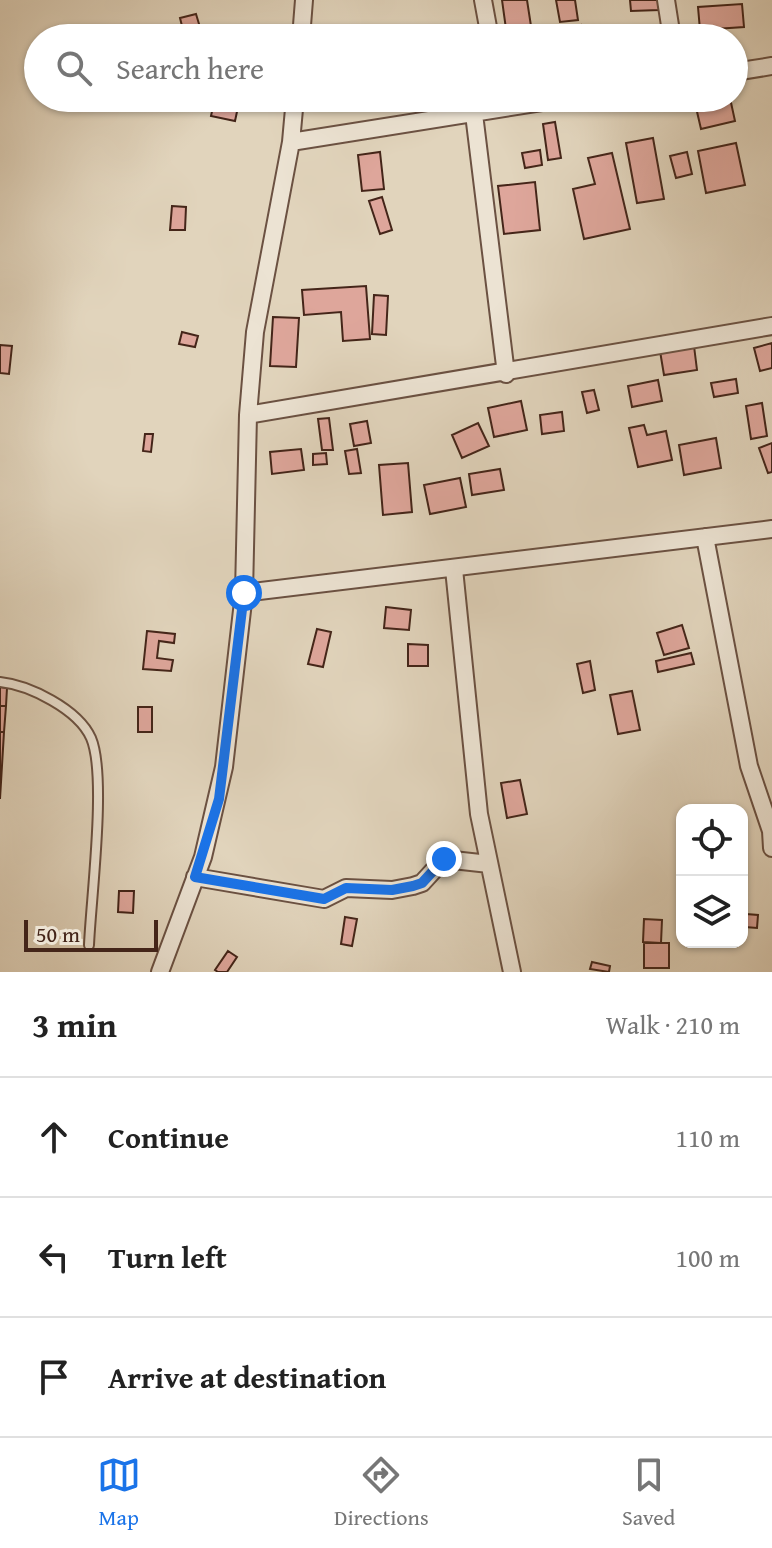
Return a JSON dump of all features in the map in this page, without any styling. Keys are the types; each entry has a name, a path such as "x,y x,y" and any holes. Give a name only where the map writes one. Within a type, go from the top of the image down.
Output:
{"street":[{"path":"302,24 304,0"},
{"path":"483,0 487,24"},
{"path":"666,0 670,24"},
{"path":"748,70 772,66"},
{"path":"160,972 195,877 219,799 244,593 248,415 255,332 291,142 294,112"},
{"path":"291,142 479,112"},
{"path":"474,114 506,374"},
{"path":"248,415 506,374 772,326"},
{"path":"244,593 772,529"},
{"path":"705,537 749,766 771,831 772,848"},
{"path":"454,569 479,814 512,972"},
{"path":"195,877 324,899 346,888 392,890 413,886 422,883 444,859 489,864"}],"lane":[{"path":"0,682 19,684 42,694 81,724 93,745 98,784 89,945"}],"building":[{"path":"502,0 527,0 531,24 505,24"},
{"path":"556,0 575,0 578,20 560,22"},
{"path":"630,0 658,0 659,10 631,11"},
{"path":"742,4 744,24 699,24 698,7"},
{"path":"196,14 199,24 182,24 180,18"},
{"path":"212,112 237,112 235,121 211,116"},
{"path":"697,112 733,112 735,121 701,129"},
{"path":"555,122 561,158 548,160 543,124"},
{"path":"653,138 664,199 637,203 626,143"},
{"path":"736,143 745,185 706,193 698,151"},
{"path":"540,150 542,165 525,168 522,153"},
{"path":"380,152 384,189 362,191 358,155"},
{"path":"687,152 692,174 676,178 670,156"},
{"path":"612,153 630,229 584,239 573,189 595,184 588,158"},
{"path":"535,182 540,230 504,234 498,186"},
{"path":"382,197 392,230 380,234 369,201"},
{"path":"172,206 186,207 185,230 170,230"},
{"path":"366,286 370,339 343,341 341,312 304,315 302,290"},
{"path":"374,295 388,296 386,335 372,334"},
{"path":"273,317 299,318 296,367 270,366"},
{"path":"182,332 198,336 195,347 179,344"},
{"path":"772,343 772,368 760,371 754,348"},
{"path":"0,345 12,346 9,374 0,373"},
{"path":"694,346 697,370 664,375 660,351"},
{"path":"736,379 738,393 714,397 711,383"},
{"path":"658,380 662,401 632,407 628,386"},
{"path":"594,390 599,410 587,413 582,392"},
{"path":"521,401 527,430 494,437 488,408"},
{"path":"762,403 767,436 751,439 746,406"},
{"path":"562,412 564,431 542,434 540,415"},
{"path":"329,418 333,450 322,450 318,419"},
{"path":"367,421 371,443 354,446 350,424"},
{"path":"478,423 489,446 462,458 452,435"},
{"path":"644,425 647,435 666,431 672,460 638,467 629,428"},
{"path":"145,434 153,434 151,452 143,451"},
{"path":"716,438 721,468 684,475 679,445"},
{"path":"772,443 772,472 768,473 759,448"},
{"path":"301,449 304,470 272,474 270,452"},
{"path":"357,449 361,473 349,474 345,451"},
{"path":"326,453 327,464 313,465 313,454"},
{"path":"408,463 412,512 383,515 379,465"},
{"path":"500,469 504,490 472,495 469,474"},
{"path":"460,478 466,507 430,514 424,485"},
{"path":"386,607 411,610 409,630 384,628"},
{"path":"682,625 689,648 664,655 657,633"},
{"path":"317,629 331,632 323,667 308,664"},
{"path":"147,631 175,634 174,643 159,641 157,658 173,660 171,671 143,669"},
{"path":"408,644 428,645 428,666 408,666"},
{"path":"691,653 694,664 658,672 656,661"},
{"path":"590,661 595,690 583,693 577,664"},
{"path":"0,687 7,688 6,706 0,706"},
{"path":"632,691 640,730 618,734 610,695"},
{"path":"0,706 6,706 4,732 0,732"},
{"path":"138,707 152,707 152,732 138,732"},
{"path":"0,732 4,732 0,799"},
{"path":"520,780 527,814 507,818 501,783"},
{"path":"119,891 134,891 133,913 118,912"},
{"path":"748,914 758,915 757,928 748,927"},
{"path":"345,917 357,919 352,946 341,944"},
{"path":"644,919 662,920 661,943 643,942"},
{"path":"644,943 669,943 669,968 644,968"},
{"path":"228,951 237,957 227,972 218,972 215,970"},
{"path":"592,962 610,966 609,972 590,969"}],"route":[{"path":"244,593 219,799 195,877 324,899 346,888 376,891 413,886 422,883 444,859"}]}
